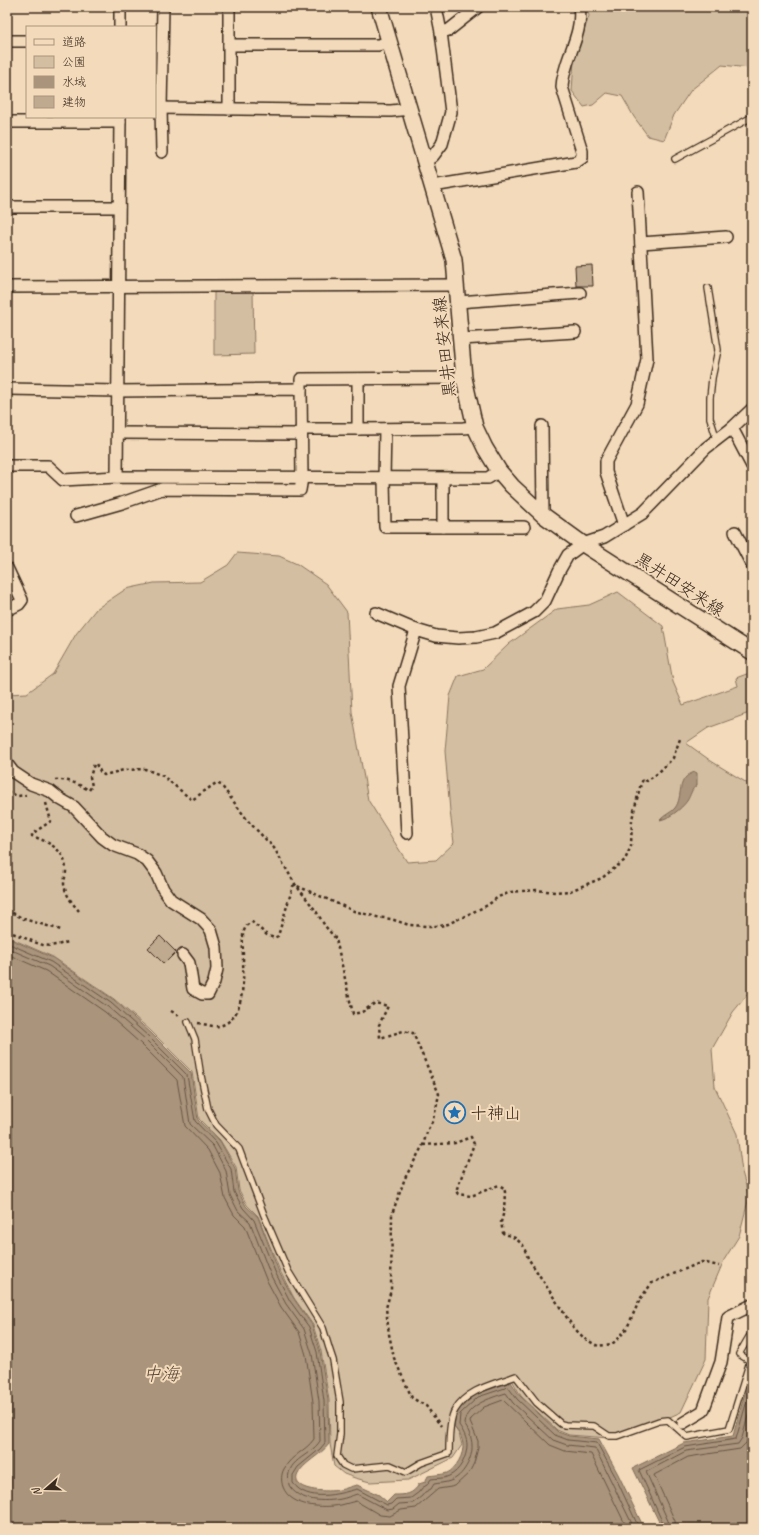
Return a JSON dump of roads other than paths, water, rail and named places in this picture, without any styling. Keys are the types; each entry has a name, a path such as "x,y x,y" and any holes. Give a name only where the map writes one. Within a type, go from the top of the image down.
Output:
{"main road":[{"name":"黒井田安来線","path":"379,7 426,161 454,260 464,378 475,427 485,448 499,471 524,499 543,515 583,544 752,652"}],"street":[{"path":"120,7 120,26"},
{"path":"162,152 158,108 163,7"},
{"path":"229,7 229,109"},
{"path":"426,161 433,156 442,144 450,112 441,32 436,7"},
{"path":"441,32 449,30 478,7"},
{"path":"433,186 576,162 582,158 582,151 562,87 562,76 577,32 580,14 579,7"},
{"path":"7,41 26,41"},
{"path":"229,45 378,45 390,42"},
{"path":"158,108 391,111 410,109"},
{"path":"7,122 120,120 117,477"},
{"path":"624,525 606,472 606,461 637,404 647,359 638,192"},
{"path":"7,207 119,207"},
{"path":"641,243 726,237"},
{"path":"7,287 457,285"},
{"path":"458,302 580,293"},
{"path":"461,339 575,332"},
{"path":"358,378 358,429"},
{"path":"76,516 122,503 162,489 300,490 302,478 301,379 464,378"},
{"path":"7,389 118,391 301,389"},
{"path":"376,614 416,630 436,636 458,638 476,637 495,633 507,628 534,612 545,601 568,555 583,544 604,537 643,513 706,448 732,428 752,409"},
{"path":"542,426 543,515"},
{"path":"118,433 475,427"},
{"path":"732,428 752,466"},
{"path":"385,429 385,527 524,527"},
{"path":"7,466 48,466 63,480 117,477 442,479 488,478 499,471"},
{"path":"442,479 443,527"},
{"path":"735,532 752,565"},
{"path":"7,568 22,600 19,604 7,610"},
{"path":"407,833 399,686 416,630"},
{"path":"7,764 14,772 31,784 50,791 74,807 107,841 120,848 137,854 147,861 156,873 163,889 171,900 201,919 211,930 216,947 217,969 214,982 208,994 202,994 193,988 189,963 183,955"},
{"path":"683,1423 704,1411 720,1362 728,1317 752,1304"}],"lane":[{"path":"675,159 752,117"},
{"path":"708,288 718,350 712,378 710,405 710,418 717,440"},
{"path":"188,1022 195,1040 208,1109 216,1125 239,1149 264,1216 288,1271 322,1328 329,1348 333,1360 340,1402 340,1434 337,1456 342,1465 351,1469 390,1465 406,1472 421,1463 448,1453 454,1411 470,1394 516,1376 537,1403 561,1424 594,1426 609,1436 617,1436 658,1421 668,1420 687,1437 729,1429 750,1361 739,1354 749,1337 752,1339"}],"water":[{"path":"695,772 697,773 697,785 692,790 687,801 675,813 660,820 675,808 678,803 682,783 685,778"},
{"name":"中海","path":"7,939 53,958 114,1000 151,1033 191,1073 198,1120 220,1141 235,1168 238,1191 246,1206 258,1217 279,1272 294,1299 312,1325 320,1352 328,1400 329,1444 300,1470 297,1480 299,1484 305,1488 320,1491 339,1490 357,1485 379,1495 387,1502 394,1495 411,1492 417,1488 419,1484 425,1482 428,1476 447,1473 459,1461 463,1444 460,1435 454,1427 456,1412 476,1394 511,1382 520,1396 558,1432 569,1436 599,1439 644,1528 7,1528"},
{"path":"752,1372 752,1528 662,1528 633,1468 684,1443 733,1436"}],"place":[{"name":"十神山","path":"454,1113"}]}
